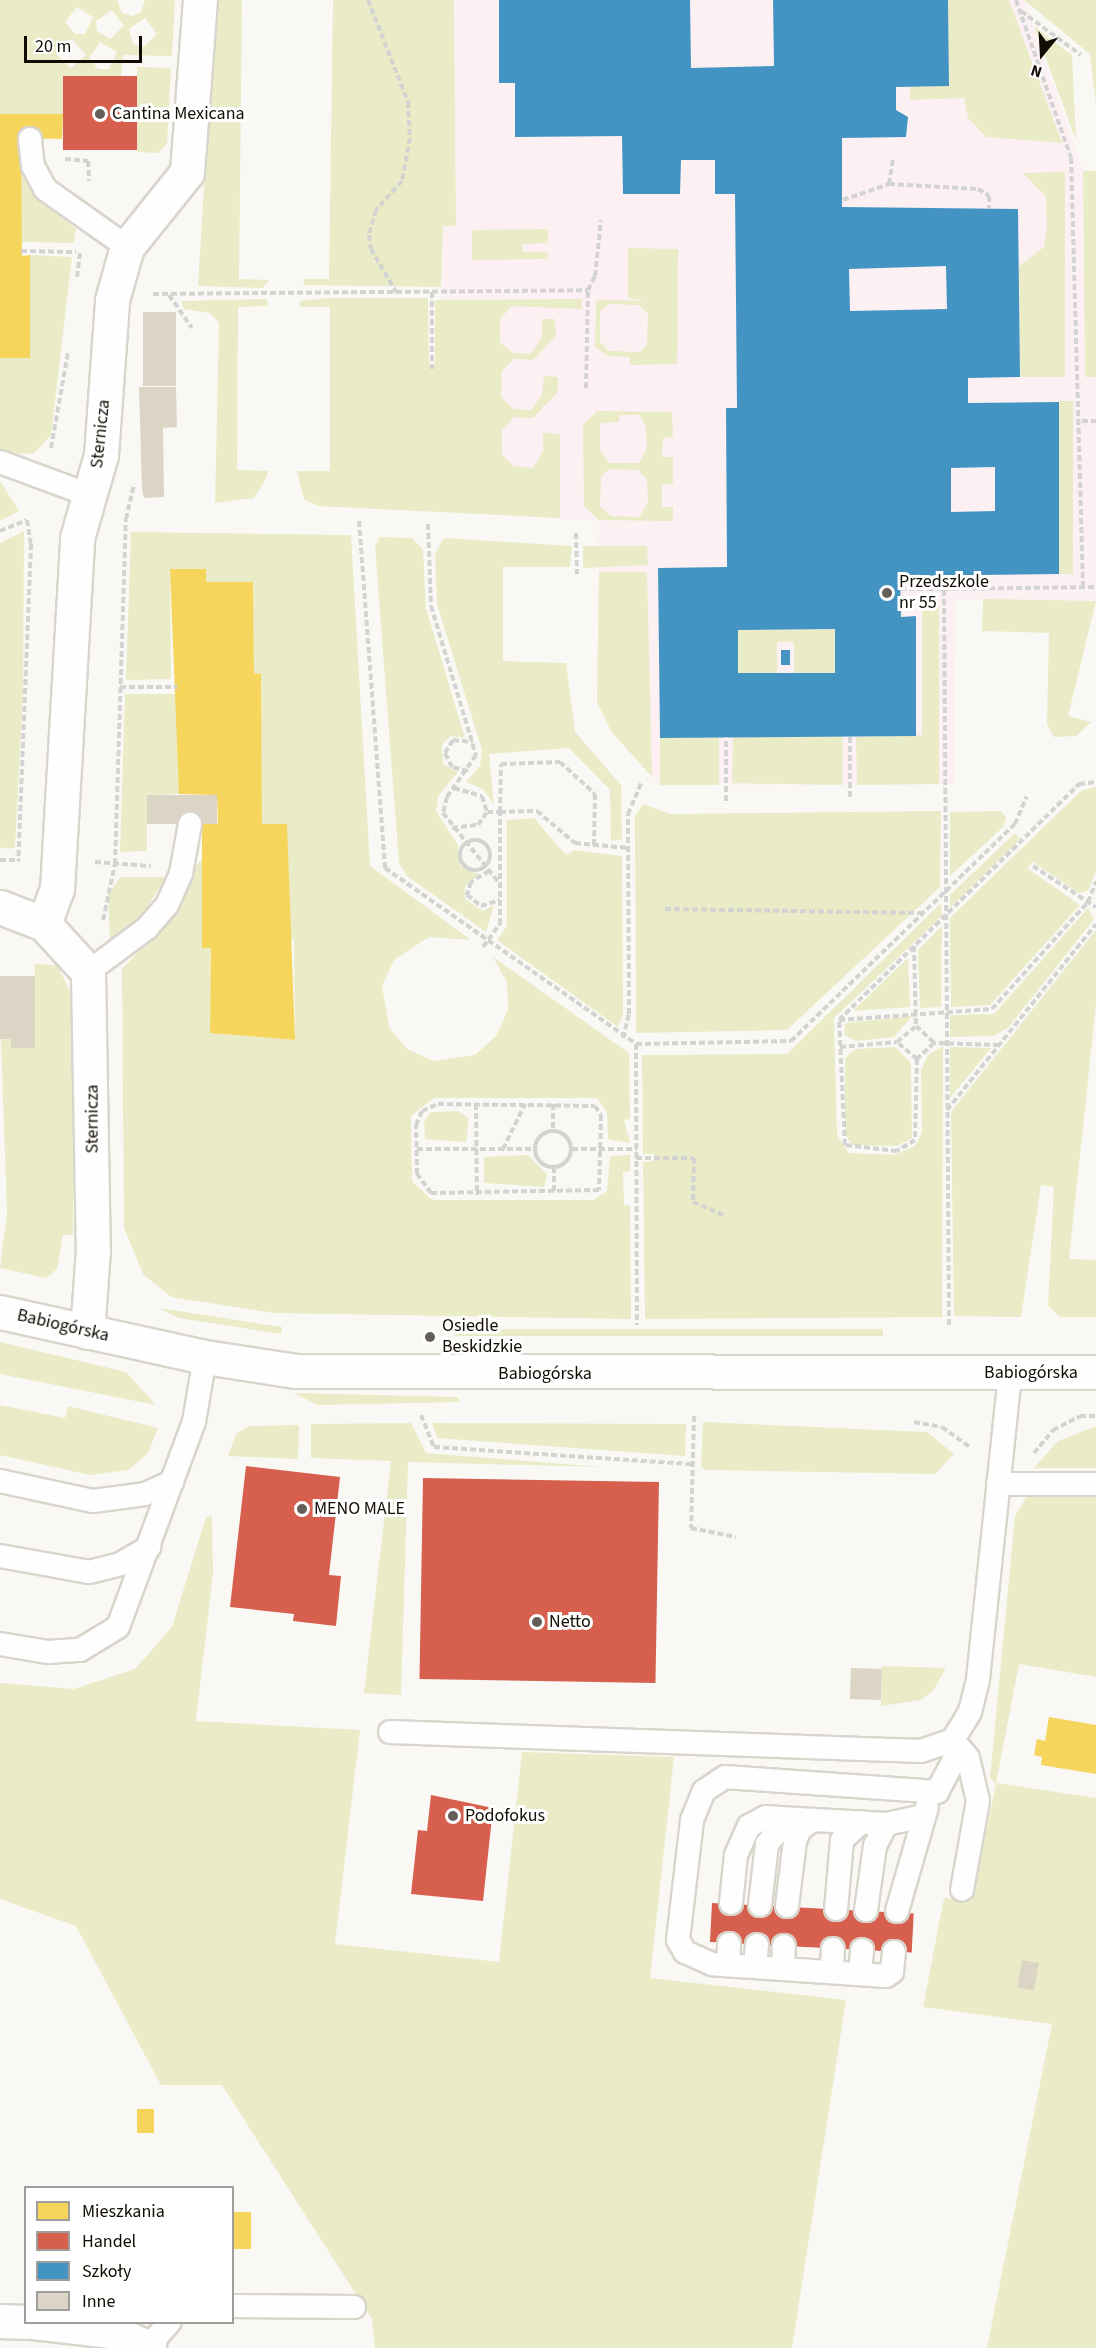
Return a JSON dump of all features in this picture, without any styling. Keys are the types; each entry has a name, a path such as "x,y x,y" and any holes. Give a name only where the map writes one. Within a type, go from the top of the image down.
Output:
{"street":[{"name":"Sternicza","path":"44,924 57,889 77,538 101,455 112,300 127,247 187,172 201,0"},
{"path":"0,907 44,924 88,972"},
{"name":"Sternicza","path":"87,1332 93,1249 88,972"},
{"name":"Babiogórska","path":"0,1312 205,1357 295,1371 411,1374 1096,1372"},
{"path":"0,2321 24,2322"},
{"path":"50,2324 111,2331 149,2347"}],"lane":[{"path":"30,139 37,177 84,220 127,247"},
{"path":"0,462 88,495"},
{"path":"88,972 147,928 167,905 181,873 190,824"},
{"path":"0,1644 48,1652 80,1650 104,1640 118,1627 131,1601 194,1422 205,1357"},
{"path":"390,1732 921,1751 952,1740 966,1722 978,1679 1010,1374"},
{"path":"0,1481 93,1500 145,1494 172,1482"},
{"path":"998,1484 1096,1484"},
{"path":"0,1556 89,1572 120,1564 149,1547"},
{"path":"897,1911 920,1817 954,1760 952,1740"},
{"path":"952,1740 968,1758 978,1801 962,1890"},
{"path":"894,1952 892,1972 886,1976 783,1969 756,1956 728,1954 697,1959 678,1940 692,1820 714,1781 725,1777 937,1792"},
{"path":"731,1903 736,1854 749,1826 766,1817 886,1824 920,1817"},
{"path":"760,1905 771,1834 805,1820"},
{"path":"787,1906 795,1841 805,1820"},
{"path":"836,1908 842,1840 861,1822"},
{"path":"866,1910 875,1846 886,1824"},
{"path":"783,1969 784,1946"},
{"path":"832,1972 833,1949"},
{"path":"860,1974 862,1950"},
{"path":"234,2306 354,2307"},
{"path":"149,2347 168,2324"}],"path":[{"path":"368,0 408,102 410,138 402,181 376,210 369,234 371,249 397,292"},
{"path":"1016,0 1071,158 1075,377 1082,421 1083,587"},
{"path":"1020,10 1081,55"},
{"path":"53,156 87,161 84,220 76,286"},
{"path":"889,184 893,159"},
{"path":"843,200 889,184 978,189 989,196 989,209"},
{"path":"586,387 588,290 595,276 601,220"},
{"path":"21,251 80,252"},
{"path":"146,294 588,290"},
{"path":"432,292 432,369"},
{"path":"169,294 192,328"},
{"path":"40,477 60,419 69,341"},
{"path":"1082,421 1096,421"},
{"path":"109,884 115,864 126,519 134,475"},
{"path":"0,531 27,520 31,544 18,861"},
{"path":"359,521 385,868 623,1038 636,1044 790,1041 1015,824 1026,796"},
{"path":"428,524 431,606 476,755 468,771 443,804 452,828 500,884"},
{"path":"576,533 577,574"},
{"path":"900,589 1096,587"},
{"path":"944,589 949,1325"},
{"path":"120,687 177,687"},
{"path":"850,736 850,800"},
{"path":"726,737 726,801"},
{"path":"468,771 452,767 445,753 453,740 474,743"},
{"path":"483,947 500,924 501,764 560,762 595,794 594,846"},
{"path":"999,1045 934,1043 917,1059 915,1140 897,1151 851,1149 841,1137 839,1020 1079,784 1096,782"},
{"path":"623,1038 629,1014 628,814 641,783"},
{"path":"454,788 482,796 487,812"},
{"path":"487,812 548,815 566,837 594,846 628,848"},
{"path":"452,828 477,825 487,812"},
{"path":"478,840 489,846 491,857 485,866 471,869 461,862 466,844 478,840"},
{"path":"95,862 156,866 156,859"},
{"path":"1033,867 1096,907"},
{"path":"489,871 471,882 467,895 481,906 500,900"},
{"path":"839,1020 992,1009 1088,902 1096,882"},
{"path":"664,909 922,914"},
{"path":"946,1110 1096,924"},
{"path":"914,946 916,1026 934,1043"},
{"path":"840,1047 897,1042 916,1026"},
{"path":"897,1042 917,1059"},
{"path":"636,1044 637,1325"},
{"path":"476,1104 477,1195"},
{"path":"476,1104 553,1104 599,1108 601,1150 599,1191 554,1194 438,1195 426,1189 417,1174 416,1125 426,1108 476,1104"},
{"path":"503,1149 525,1104"},
{"path":"553,1104 554,1130"},
{"path":"554,1130 565,1135 571,1149 566,1162 554,1167 539,1160 535,1149 543,1134 554,1130"},
{"path":"417,1149 535,1149"},
{"path":"571,1149 637,1149"},
{"path":"636,1158 694,1158 693,1202 723,1215"},
{"path":"554,1167 554,1194"},
{"path":"421,1415 434,1447 693,1464"},
{"path":"694,1416 691,1528 736,1537"}],"shaded area":[{"path":"454,0 1024,0 1083,171 1085,376 1096,377 1096,601 955,599 954,784 661,785 611,731 597,702 599,521 489,514 442,300 443,225 456,225"}],"green space":[{"path":"0,0 117,0 122,13 132,16 141,12 145,0 175,0 172,56 123,55 121,76 63,76 63,114 0,114","holes":["77,7 93,17 85,34 75,34 65,22","112,10 124,26 110,39 97,31 96,21","145,18 157,34 143,47 133,44 129,29","73,40 86,55 71,68 57,55 63,41","100,42 117,52 109,69 98,69 89,58"]},
{"path":"215,0 242,0 239,279 270,280 262,288 198,286"},
{"path":"333,0 454,0 456,226 443,226 441,287 304,285 303,279 329,279"},
{"path":"948,0 1009,0 1062,143 986,137 968,118 964,98 910,100 910,86 949,86"},
{"path":"1024,0 1096,0 1096,104 1090,54"},
{"path":"1034,26 1072,55 1076,140"},
{"path":"137,67 171,68 167,144 158,153 137,152"},
{"path":"1083,171 1096,171 1096,377 1085,377"},
{"path":"21,172 37,198 76,229 74,243 21,242"},
{"path":"1065,172 1065,377 1020,377 1019,266 1044,247 1047,228 1046,197 1023,173"},
{"path":"548,229 548,243 522,244 523,252 548,252 548,259 472,260 472,230"},
{"path":"628,248 678,249 677,364 630,365 630,357 608,356 595,347 596,300 648,301 628,298","holes":["609,304 639,305 648,314 647,344 640,352 609,351 600,342 600,311"]},
{"path":"30,255 72,257 51,435 34,453 19,454 0,448 0,358 29,358"},
{"path":"330,298 428,298 429,365 435,365 435,300 582,299 582,309 512,306 500,319 500,342 513,353 531,354 542,337 542,319 555,319 556,336 533,360 514,359 502,371 501,397 513,409 532,410 542,394 544,376 558,377 557,393 533,418 514,417 502,430 502,454 513,466 533,468 543,451 543,433 560,434 560,518 318,506 304,499 297,471 330,471 330,307 300,307 300,301"},
{"path":"267,299 268,306 238,307 237,470 268,471 267,477 254,498 215,503 219,323 210,313 184,309 181,301"},
{"path":"1059,401 1073,401 1073,574 1059,574"},
{"path":"597,411 672,412 673,437 663,438 662,457 673,457 673,484 662,485 662,507 673,507 673,521 599,520 584,506 583,425","holes":["619,415 640,415 646,427 647,448 639,463 609,463 600,450 600,423 619,422","609,469 638,470 647,480 648,503 639,517 611,516 600,506 601,477"]},
{"path":"0,481 19,511 0,521"},
{"path":"24,531 23,693 15,847 9,849 0,847 0,543"},
{"path":"131,532 351,535 370,866 471,940 429,937 394,960 382,986 389,1027 407,1049 433,1061 475,1055 496,1036 508,1010 507,982 493,957 629,1053 630,1119 624,1120 630,1143 608,1139 607,1113 597,1098 434,1098 411,1116 412,1181 432,1200 593,1200 607,1191 610,1156 630,1155 630,1171 623,1172 624,1205 630,1206 631,1319 273,1313 171,1297 143,1274 124,1228 122,969 176,912 193,867 202,860 202,947 211,948 210,1033 295,1040 294,939 288,939 287,824 262,824 261,674 254,673 253,583 206,582 206,569 170,569 171,679 126,680"},
{"path":"380,537 412,538 423,550 426,608 465,738 451,736 442,744 443,764 458,772 438,796 436,811 458,845 460,866 479,874 465,886 465,899 483,911 494,905 486,932 407,876 399,863 375,546"},
{"path":"444,538 572,546 570,567 503,567 503,661 566,663 575,732 621,785 622,839 611,841 610,790 569,748 489,754 494,805 483,789 466,782 480,766 482,750 437,604 435,554"},
{"path":"583,546 647,546 648,565 583,568"},
{"path":"599,572 647,572 652,777 611,731 597,702"},
{"path":"922,598 939,598 939,784 857,785 856,737 922,735"},
{"path":"983,599 1096,601 1068,716 1091,722 1076,736 1054,737 1047,724 1049,633 982,631"},
{"path":"835,629 835,673 794,673 794,642 777,642 777,673 738,673 738,630"},
{"path":"125,694 178,694 179,794 147,795 147,851 120,852"},
{"path":"733,734 843,736 842,785 732,783"},
{"path":"660,738 719,738 719,785 660,785"},
{"path":"1096,787 1096,871 1088,891 1079,893 1033,862 1027,868 1080,905 990,1005 951,1007 950,918 1081,791"},
{"path":"643,804 671,814 941,811 940,887 787,1030 636,1033 635,816"},
{"path":"1001,811 1006,817 1003,827 950,876 950,812"},
{"path":"534,818 566,855 574,850 622,856 623,1014 618,1027 497,940 507,926 507,820"},
{"path":"1015,833 1020,839 950,908 950,895"},
{"path":"120,877 166,877 140,919 110,940 108,895"},
{"path":"941,903 942,916 834,1018 837,1135 849,1153 894,1155 915,1146 922,1132 921,1070 928,1055 943,1046 942,1317 645,1319 643,1162 654,1161 654,1154 643,1154 642,1055 787,1054"},
{"path":"1088,908 1094,919 1008,1028 993,1036 950,1037 950,1015 994,1014"},
{"path":"942,926 941,1007 920,1008 918,950"},
{"path":"1096,930 1096,1005 1069,1259 1096,1260 1096,1317 1060,1317 1048,1306 1054,1187 1041,1185 1021,1317 954,1316 951,1112"},
{"path":"908,958 910,1007 853,1011"},
{"path":"35,964 57,965 74,999 73,1235 63,1235 57,1269 46,1278 0,1268 7,1213 1,1039 11,1039 11,1048 35,1048"},
{"path":"912,1016 894,1037 856,1041 844,1035 845,1023"},
{"path":"895,1047 911,1063 912,1138 897,1146 852,1145 845,1134 845,1058 855,1049"},
{"path":"950,1047 991,1048 950,1098"},
{"path":"458,1111 469,1118 466,1142 425,1139 424,1122 431,1112"},
{"path":"528,1155 547,1174 544,1187 484,1183 484,1157"},
{"path":"159,1308 282,1327 281,1334 179,1318"},
{"path":"455,1329 883,1329 883,1336 455,1336"},
{"path":"0,1342 126,1372 156,1405 0,1374"},
{"path":"293,1393 458,1397 460,1402 318,1405"},
{"path":"0,1405 65,1418 68,1406 158,1428 148,1453 128,1470 90,1475 0,1455"},
{"path":"703,1422 927,1432 954,1454 935,1474 708,1470 701,1468"},
{"path":"411,1423 426,1453 602,1467 408,1462 401,1695 364,1693 391,1461 311,1458 311,1424"},
{"path":"432,1423 686,1424 685,1456 437,1438"},
{"path":"299,1425 298,1459 228,1456 236,1434 249,1426"},
{"path":"1096,1426 1096,1468 1034,1468 1058,1441"},
{"path":"1038,1494 1096,1495 1096,1677 1019,1664 996,1783 1096,1798 1096,2348 987,2348 1052,2024 923,2007 944,1898 972,1901 996,1784 990,1778 1015,1516 1026,1498"},
{"path":"212,1516 213,1573 196,1721 360,1730 335,1944 499,1962 522,1752 674,1757 650,1978 846,2000 792,2348 375,2348 372,2319 222,2085 161,2085 76,1926 0,1899 0,1683 74,1689 135,1669 172,1627 206,1517"},
{"path":"882,1666 946,1668 933,1691 920,1700 881,1706"},
{"path":"0,2329 89,2341 106,2348 0,2339"}],"building: Mieszkania":[{"path":"0,114 63,114 62,139 21,138 22,256 30,255 30,358 0,358"},
{"path":"170,569 206,569 206,582 253,582 254,673 261,674 262,824 287,824 295,1040 210,1033 211,948 202,948 202,824 218,823 217,795 179,794"},
{"path":"1049,1717 1096,1725 1096,1774 1041,1765 1042,1757 1034,1755 1037,1739 1045,1741"},
{"path":"137,2109 154,2109 154,2133 137,2133"},
{"path":"234,2212 251,2212 251,2249 234,2249"}],"building: Handel":[{"path":"63,76 137,76 137,150 63,150"},
{"path":"246,1466 340,1477 329,1575 341,1576 336,1626 293,1621 294,1614 230,1607"},
{"name":"Netto","path":"423,1478 659,1482 655,1683 419,1679"},
{"path":"431,1795 493,1808 483,1901 411,1894 418,1830 427,1831"},
{"path":"712,1903 914,1914 912,1953 710,1942"}],"building: Szkoły":[{"path":"499,0 690,0 691,68 774,66 773,0 948,0 949,86 896,87 896,110 908,117 906,137 842,138 842,207 1018,209 1020,377 968,378 968,403 1059,402 1059,574 900,576 901,617 916,616 916,736 660,738 658,568 727,567 726,408 737,408 735,194 715,194 715,160 681,160 680,194 623,194 622,136 515,137 515,83 499,83","holes":["946,266 947,309 850,311 849,269","995,467 995,511 951,512 951,468","835,629 835,673 738,673 738,630"]},
{"path":"781,650 790,650 790,665 781,665"}],"building: Inne":[{"path":"143,312 176,312 176,386 143,386"},
{"path":"139,387 176,387 177,427 163,428 164,497 144,498 142,490"},
{"path":"147,795 217,795 217,824 147,824"},
{"path":"0,976 35,976 35,1048 11,1048 11,1039 0,1039"},
{"path":"851,1668 882,1669 881,1700 850,1699"},
{"path":"1022,1960 1039,1963 1034,1991 1017,1988"}],"place":[{"name":"Cantina Mexicana","path":"100,114"},
{"name":"Przedszkole nr 55","path":"887,593"},
{"name":"Osiedle Beskidzkie","path":"430,1337"},
{"name":"MENO MALE","path":"302,1509"},
{"name":"Netto","path":"537,1622"},
{"name":"Podofokus","path":"453,1816"}]}
